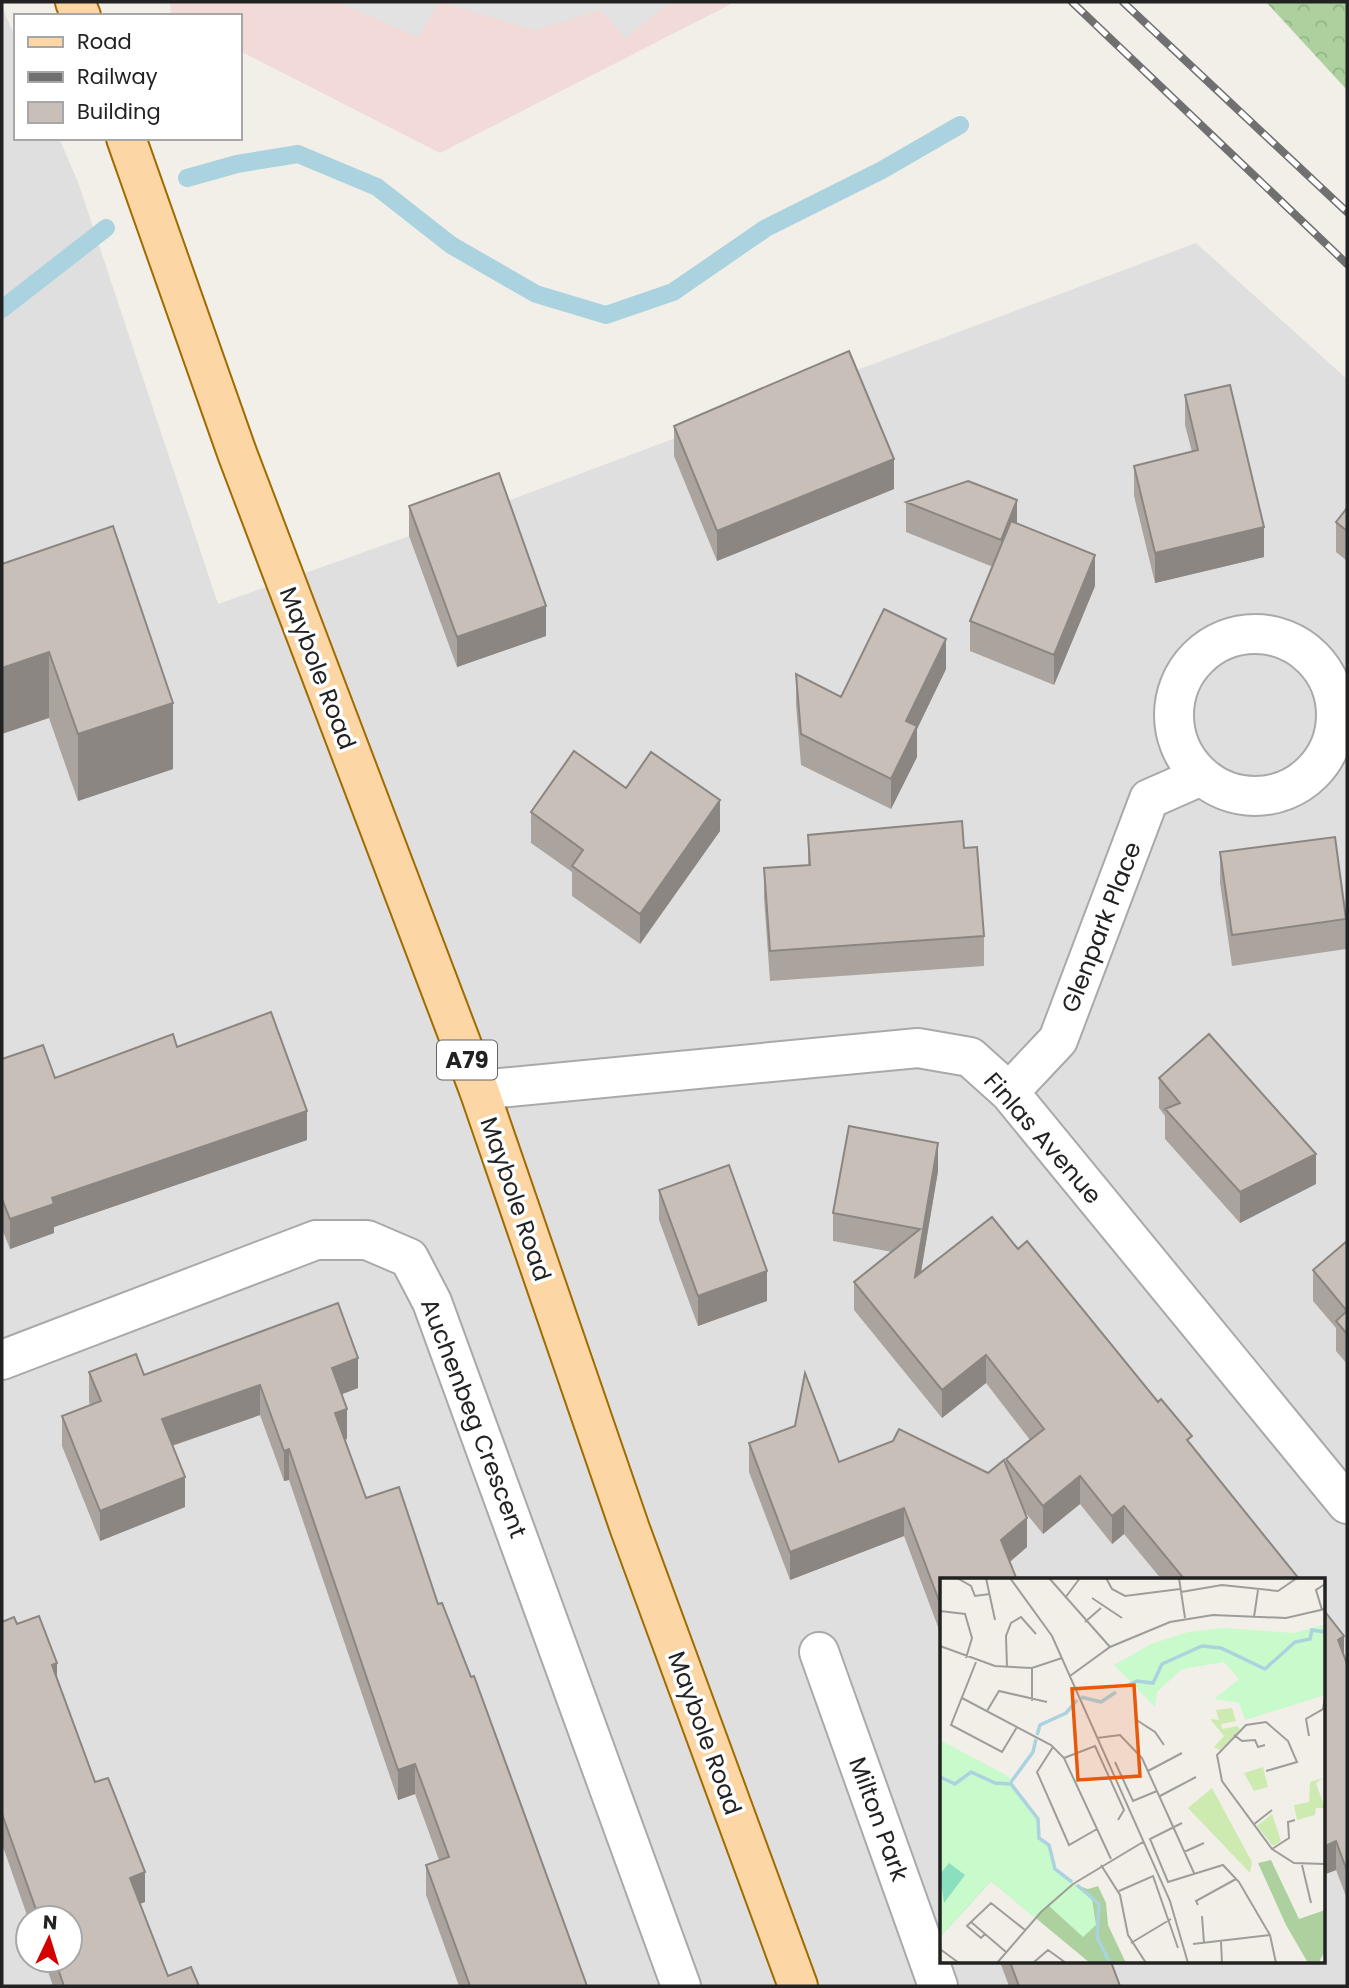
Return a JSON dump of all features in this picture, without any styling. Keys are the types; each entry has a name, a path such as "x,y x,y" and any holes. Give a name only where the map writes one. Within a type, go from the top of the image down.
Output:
{"main road":[{"name":"Maybole Road","path":"127,140 237,453 479,1090 630,1529 797,1986"}],"street":[{"path":"1244,634 1271,635 1296,645 1317,662 1330,684 1340,738 1303,782 1278,793 1251,797 1223,791 1200,776 1184,756 1174,731 1174,704 1182,679 1198,657 1219,642 1244,634"},
{"name":"Glenpark Place","path":"1009,1092 1058,1040 1149,799 1200,776"},
{"name":"Finlas Avenue","path":"479,1090 918,1048 970,1057 1009,1092 1347,1504"},
{"name":"Auchenbeg Crescent","path":"2,1360 316,1240 367,1240 409,1258 441,1327 681,1986"},
{"name":"Milton Park","path":"819,1651 939,1986"}],"shaded area":[{"path":"170,2 735,2 440,153 242,52 242,14 171,14"},
{"path":"337,2 440,2 418,37"},
{"path":"440,2 671,2 625,38 601,10 535,30"},
{"path":"2,7 14,34 14,140 60,140 78,182 218,604 499,504 1196,243 1347,379 1347,1986 2,1986"}],"green space":[{"path":"1266,2 1347,2 1347,90"}],"building":[{"path":"849,351 894,459 717,531 674,426"},
{"path":"1230,385 1264,527 1155,553 1134,466 1198,450 1185,395"},
{"path":"499,473 546,606 457,637 409,506"},
{"path":"968,481 1017,500 1001,540 906,502"},
{"path":"1347,508 1347,531 1336,522"},
{"path":"1011,521 1095,555 1054,655 970,621"},
{"path":"113,526 173,703 78,734 49,652 2,668 2,564"},
{"path":"884,609 946,639 906,721 917,726 891,779 801,734 796,674 841,697"},
{"path":"574,751 626,788 651,752 720,800 640,914 572,866 583,850 531,812"},
{"path":"962,821 964,848 977,847 984,936 770,951 764,868 810,865 808,835"},
{"path":"1335,837 1346,919 1232,935 1220,852"},
{"path":"271,1012 307,1111 52,1198 54,1204 10,1219 2,1199 2,1059 43,1045 55,1078 173,1034 177,1047"},
{"path":"1209,1034 1316,1154 1240,1192 1165,1109 1180,1103 1159,1078"},
{"path":"849,1126 938,1143 915,1277 992,1217 1018,1249 1027,1241 1158,1402 1161,1399 1192,1436 1187,1440 1298,1578 1183,1578 1124,1506 1112,1516 1080,1476 1043,1506 1006,1459 1044,1429 986,1355 942,1390 854,1282 920,1229 833,1213"},
{"path":"729,1165 767,1271 698,1296 659,1190"},
{"path":"1347,1241 1347,1311 1313,1270"},
{"path":"338,1303 358,1358 332,1368 347,1409 335,1413 366,1498 399,1487 438,1604 442,1603 471,1677 474,1676 587,1986 470,1986 426,1865 449,1857 415,1764 398,1770 289,1449 284,1451 260,1385 162,1419 185,1477 100,1511 62,1416 101,1401 89,1372 136,1354 144,1375"},
{"path":"1347,1311 1347,1334 1336,1321"},
{"path":"805,1373 839,1462 893,1441 899,1429 988,1473 1004,1460 1027,1518 1001,1540 1016,1578 940,1578 940,1603 904,1508 790,1552 749,1443 795,1426"},
{"path":"1324,1610 1344,1636 1338,1640 1347,1664 1347,1871 1336,1841 1324,1847"},
{"path":"39,1616 57,1663 52,1665 95,1782 108,1778 145,1872 130,1878 168,1976 191,1967 199,1986 64,1986 60,1974 84,1974 84,1904 34,1904 2,1814 2,1622 14,1617 17,1624"},
{"path":"1011,1964 1112,1964 1120,1986 1019,1986"}],"waterway":[{"path":"187,178 237,164 298,154 377,187 451,245 536,294 606,315 673,292 766,228 882,170 960,125"},
{"path":"2,309 106,228"}],"railway":[{"path":"1072,2 1347,264"},
{"path":"1123,2 1347,212"}]}
